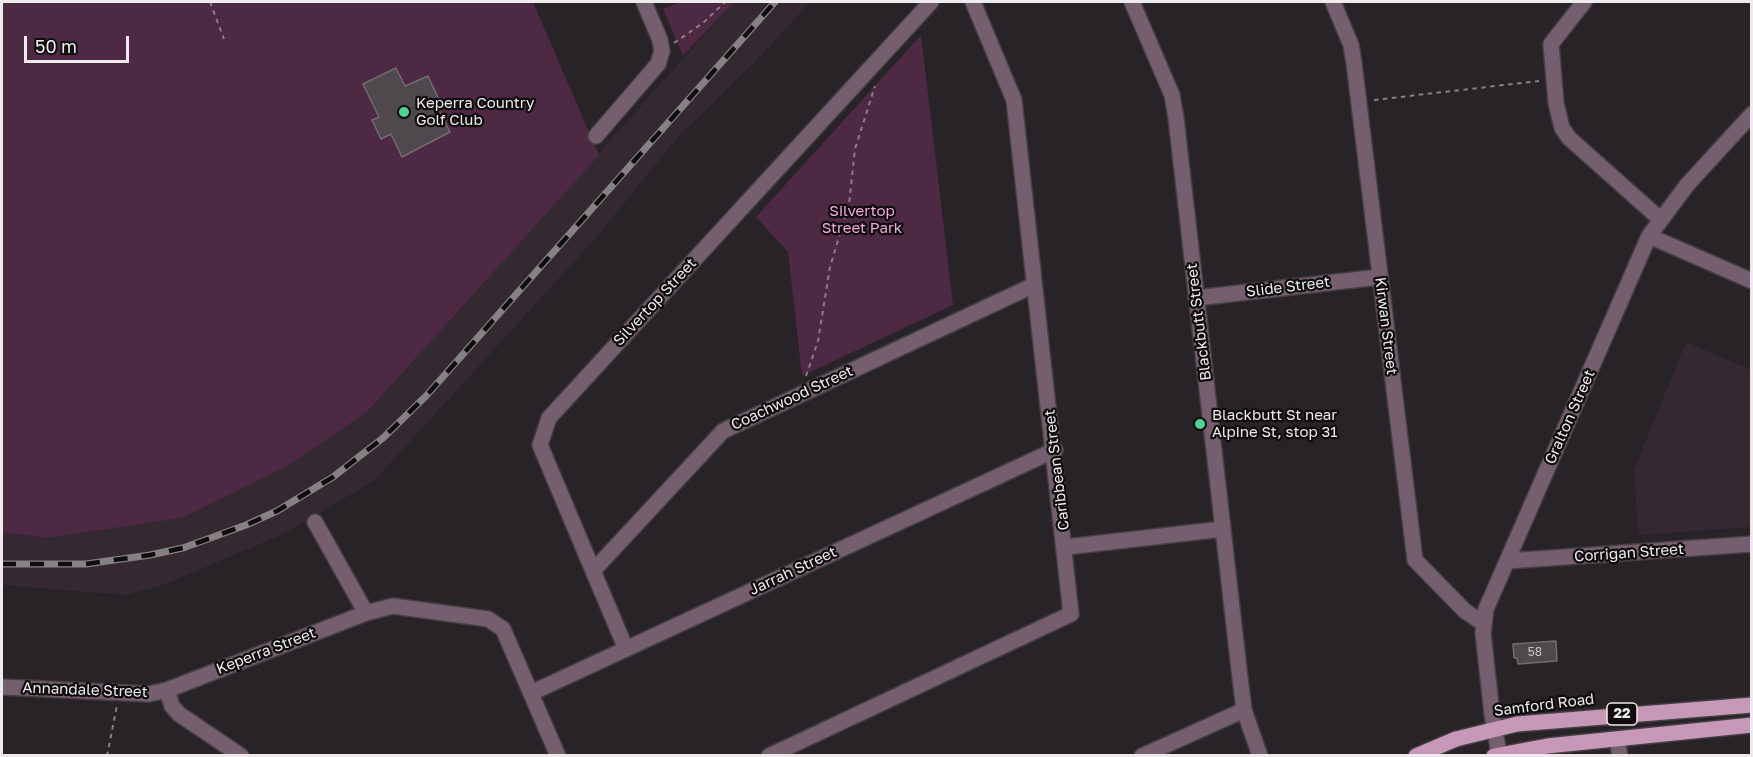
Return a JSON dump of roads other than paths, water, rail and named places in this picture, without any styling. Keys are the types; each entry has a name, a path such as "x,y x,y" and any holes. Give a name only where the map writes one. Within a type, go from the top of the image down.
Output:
{"main road":[{"name":"Samford Road","path":"1416,756 1456,739 1494,728 1557,720 1752,705"},
{"name":"22","path":"1497,755 1617,739 1752,725"}],"street":[{"path":"596,136 658,64 662,51 660,40 644,2"},
{"name":"Silvertop Street","path":"626,649 540,445 549,418 931,2"},
{"name":"Caribbean Street","path":"769,756 1071,614 1066,547 1014,100 973,2"},
{"name":"Blackbutt Street","path":"1132,2 1172,95 1244,710 1260,756"},
{"name":"Kirwan Street","path":"1333,2 1351,45 1354,63 1415,560 1465,611 1483,624"},
{"path":"1584,2 1551,44 1556,103 1562,128 1569,138 1660,219"},
{"name":"Gralton Street","path":"1497,755 1483,624 1486,609 1649,236 1660,219 1751,115"},
{"path":"1649,236 1752,281"},
{"name":"Slide Street","path":"1196,298 1379,277"},
{"name":"Coachwood Street","path":"593,571 723,431 1034,285"},
{"name":"Jarrah Street","path":"531,693 1055,450"},
{"path":"315,522 366,613"},
{"path":"1066,547 1223,530"},
{"name":"Corrigan Street","path":"1507,561 1752,544"},
{"name":"Keperra Street","path":"167,690 366,613 393,606 488,619 503,629 558,756"},
{"name":"Annandale Street","path":"2,687 149,694 167,690"},
{"path":"167,690 172,706 179,714 241,756"},
{"path":"1142,756 1244,710"},
{"path":"1617,739 1620,756"}],"railway":[{"path":"2,564 86,564 183,548 277,511 333,477 383,438 426,396 775,2"}],"place":[{"name":"Keperra Country Golf Club","path":"404,112"},
{"name":"Blackbutt St near Alpine St, stop 31","path":"1200,424"}],"park label":[{"name":"Silvertop Street Park","path":"862,220"}]}
